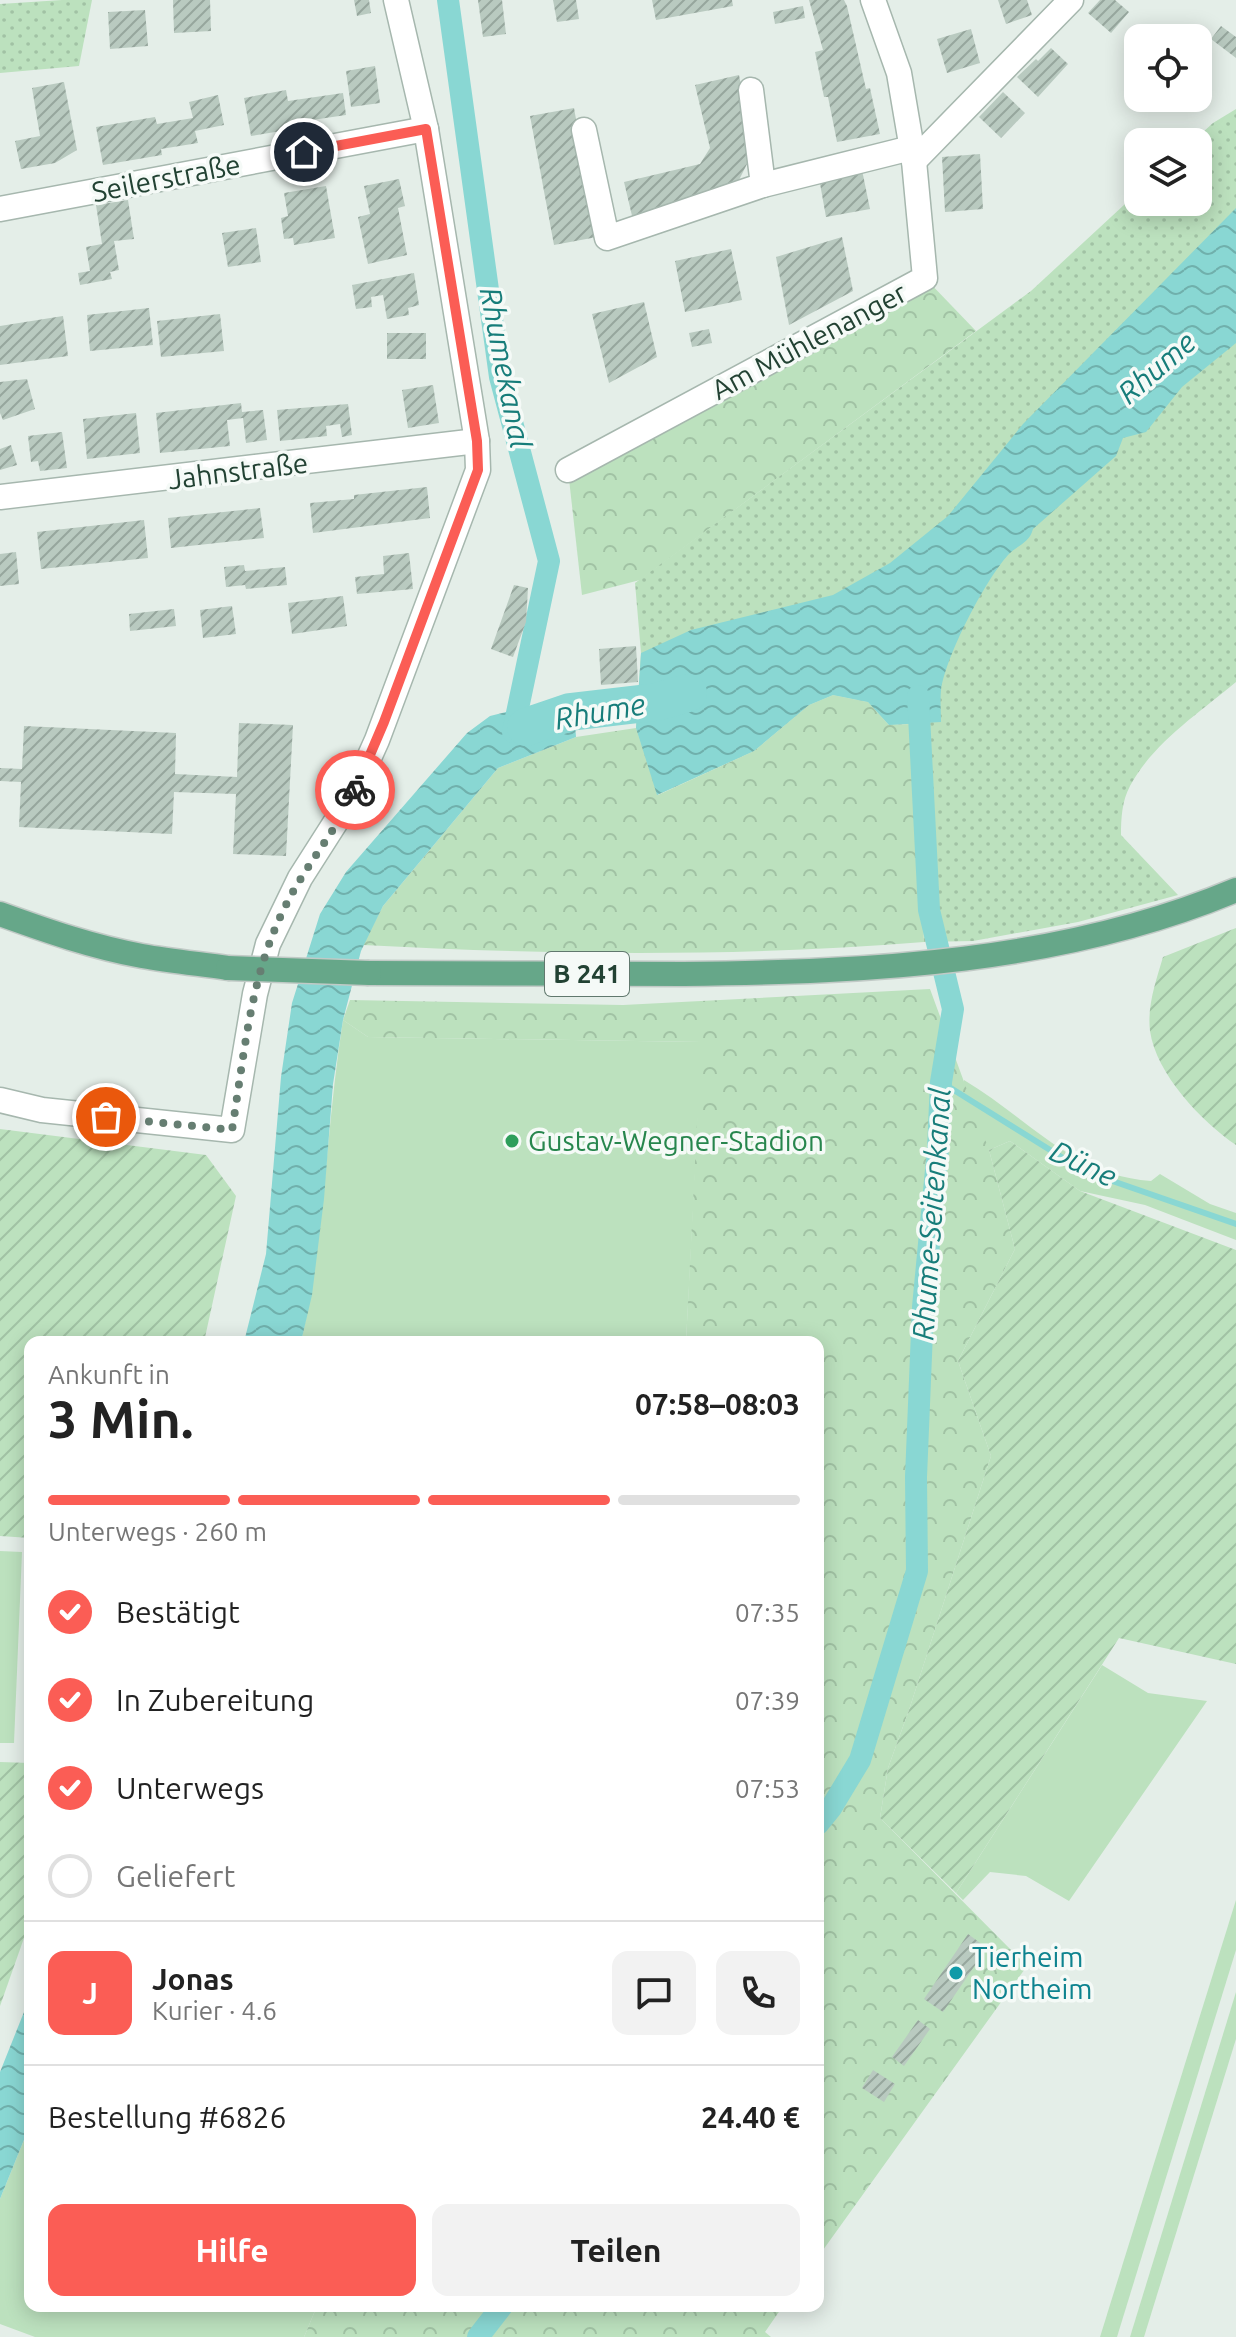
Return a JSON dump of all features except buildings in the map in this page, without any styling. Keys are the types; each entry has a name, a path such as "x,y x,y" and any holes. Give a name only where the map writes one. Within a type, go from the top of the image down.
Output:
{"main road":[{"name":"B 241","path":"0,914 97,946 228,968 369,973 806,973 1001,954 1067,941 1183,911 1236,890"}],"street":[{"path":"0,1100 42,1110 232,1130 255,994 268,944 300,878 351,798 377,740 478,470 477,441 426,129 396,0"},
{"name":"Am Mühlenanger","path":"568,470 925,278 913,154 899,73 873,0"},
{"path":"584,130 607,238 763,185 913,154 1071,0"},
{"path":"751,90 763,185"},
{"name":"Seilerstraße","path":"0,209 426,129"},
{"name":"Jahnstraße","path":"0,497 151,482 477,441"}],"green space":[{"path":"92,0 79,66 0,73 0,4"},
{"path":"1236,109 1236,682 1164,742 1140,770 1125,798 1121,835 1178,895 1078,922 973,941 924,942 910,724 889,725 868,702 833,695 809,705 754,751 657,795 636,728 641,653 635,583 1031,291 1124,205 1124,216 1212,216 1212,128 1207,128"},
{"path":"925,278 976,331 640,580 582,595 568,470"},
{"path":"833,695 868,702 889,725 910,724 924,942 784,950 644,953 363,945 383,906 498,768 576,737 636,728 658,795 754,751 809,705"},
{"path":"1236,928 1236,1145 1209,1124 1182,1096 1161,1064 1149,1022 1163,957"},
{"path":"930,989 989,1150 1015,1249 958,1361 991,1456 888,1768 880,1818 1027,1966 824,2249 824,1336 686,1336 701,1042 368,1037 343,1020 350,1000 623,1005"},
{"name":"Gustav-Wegner-Stadion","path":"343,1020 368,1037 702,1042 686,1336 302,1336 315,1262"},
{"path":"964,1080 1074,1157 1123,1177 1151,1181 1160,1174 1210,1204 1236,1213 1236,1240 1145,1205 1080,1191 1010,1141 989,1150 961,1134"},
{"path":"0,1129 206,1155 236,1196 205,1336 24,1336 24,1538 0,1536"},
{"path":"1010,1141 1080,1191 1236,1250 1236,1664 1119,1638 956,1893 880,1818 888,1768 991,1456 958,1361 1015,1249 989,1150"},
{"path":"0,1551 22,1552 14,1743 0,1743"},
{"path":"1102,1665 1148,1693 1207,1701 1069,1901 1026,1876 990,1872 963,1900 956,1893"},
{"path":"0,1762 24,1763 24,1938 0,2006"},
{"path":"1236,1900 1236,1950 1117,2337 1100,2337"},
{"path":"1236,1992 1236,2039 1144,2337 1130,2337"},
{"path":"24,2140 24,2312 314,2312 304,2337 35,2337 0,2324 0,2199"},
{"path":"314,2312 779,2312 765,2332 771,2337 304,2337"}],"water":[{"path":"1236,208 1236,343 1182,387 1146,432 1123,438 1116,456 1033,529 1029,538 998,567 967,620 950,658 941,690 941,722 889,725 868,702 833,695 809,705 754,751 657,795 636,728 641,653 691,630 833,595 890,563 948,516 1023,424"},
{"path":"573,695 576,737 498,768 383,906 361,951 343,1020 333,1084 324,1199 312,1295 302,1336 246,1336 266,1254 281,1077 292,1003 320,914 346,872 467,733 490,716"},
{"path":"24,2012 24,2140 0,2199 0,2072"}],"waterway":[{"name":"Rhumekanal","path":"448,0 500,377 549,561 513,732"},
{"name":"Rhume","path":"526,727 570,712 656,702 688,693"},
{"name":"Rhume-Seitenkanal","path":"824,1817 860,1760 917,1571 916,1477 923,1307 941,1082 953,1009 929,910 918,696"},
{"name":"Düne","path":"941,1082 1071,1163 1101,1177 1236,1224"},
{"name":"Rhume-Seitenkanal","path":"478,2337 497,2312"}],"way so far":[{"path":"106,1117 232,1130 255,994 268,944 300,878 355,790"}],"place":[{"name":"Gustav-Wegner-Stadion","path":"512,1141"},
{"name":"Tierheim Northeim","path":"956,1973"}],"route":[{"path":"304,152 426,129 477,441 478,470 384,722 355,790"}]}
